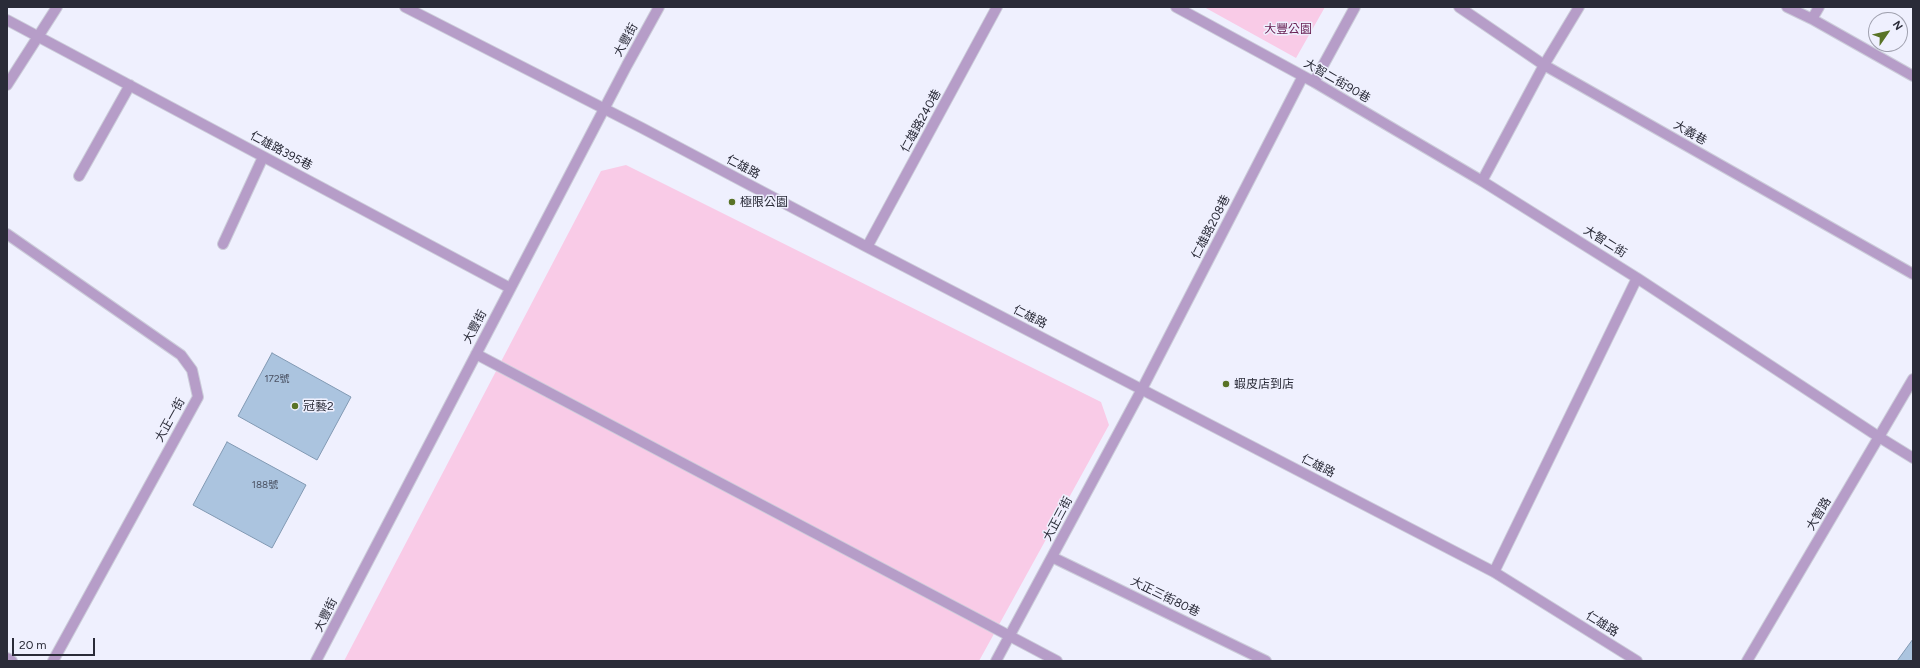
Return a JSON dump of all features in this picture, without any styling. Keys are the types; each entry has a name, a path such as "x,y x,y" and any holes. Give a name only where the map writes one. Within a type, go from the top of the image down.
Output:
{"street":[{"path":"7,85 57,7"},
{"name":"仁雄路","path":"405,7 604,108 867,247 1494,572 1637,661"},
{"name":"大豐街","path":"316,661 604,108 659,7"},
{"name":"仁雄路240巷","path":"867,247 997,7"},
{"name":"大智二街90巷","path":"1176,7 1314,82 1482,181"},
{"path":"1314,82 1355,7"},
{"name":"大義巷","path":"1459,7 1544,65 1913,274"},
{"path":"1482,181 1544,65 1579,7"},
{"path":"1787,7 1812,19 1913,76"},
{"path":"1812,19 1819,7"},
{"name":"仁雄路395巷","path":"7,20 510,288"},
{"name":"仁雄路208巷","path":"1142,389 1303,76"},
{"path":"79,176 130,85"},
{"path":"223,244 263,157"},
{"name":"大智二街","path":"1482,181 1638,278 1879,438 1913,458"},
{"name":"大正一街","path":"7,234 181,355 192,370 198,396 53,661"},
{"path":"1494,572 1638,278"},
{"path":"476,354 1057,661"},
{"name":"大智路","path":"1747,661 1913,379"},
{"name":"大正三街","path":"996,661 1142,389"},
{"name":"大正三街80巷","path":"1052,557 1266,661"},
{"path":"7,658 12,661"}],"green space":[{"name":"大豐公園","path":"1204,7 1325,7 1296,58"},
{"path":"626,165 1101,402 1109,425 979,661 344,661 601,171"}],"building":[{"name":"冠藝2","path":"272,353 351,397 317,460 238,416"},
{"path":"227,442 306,485 272,548 193,505"},
{"path":"1913,639 1913,661 1897,661"}],"place":[{"name":"極限公園","path":"732,202"},
{"name":"蝦皮店到店","path":"1226,384"},
{"name":"冠藝2","path":"295,406"}]}
